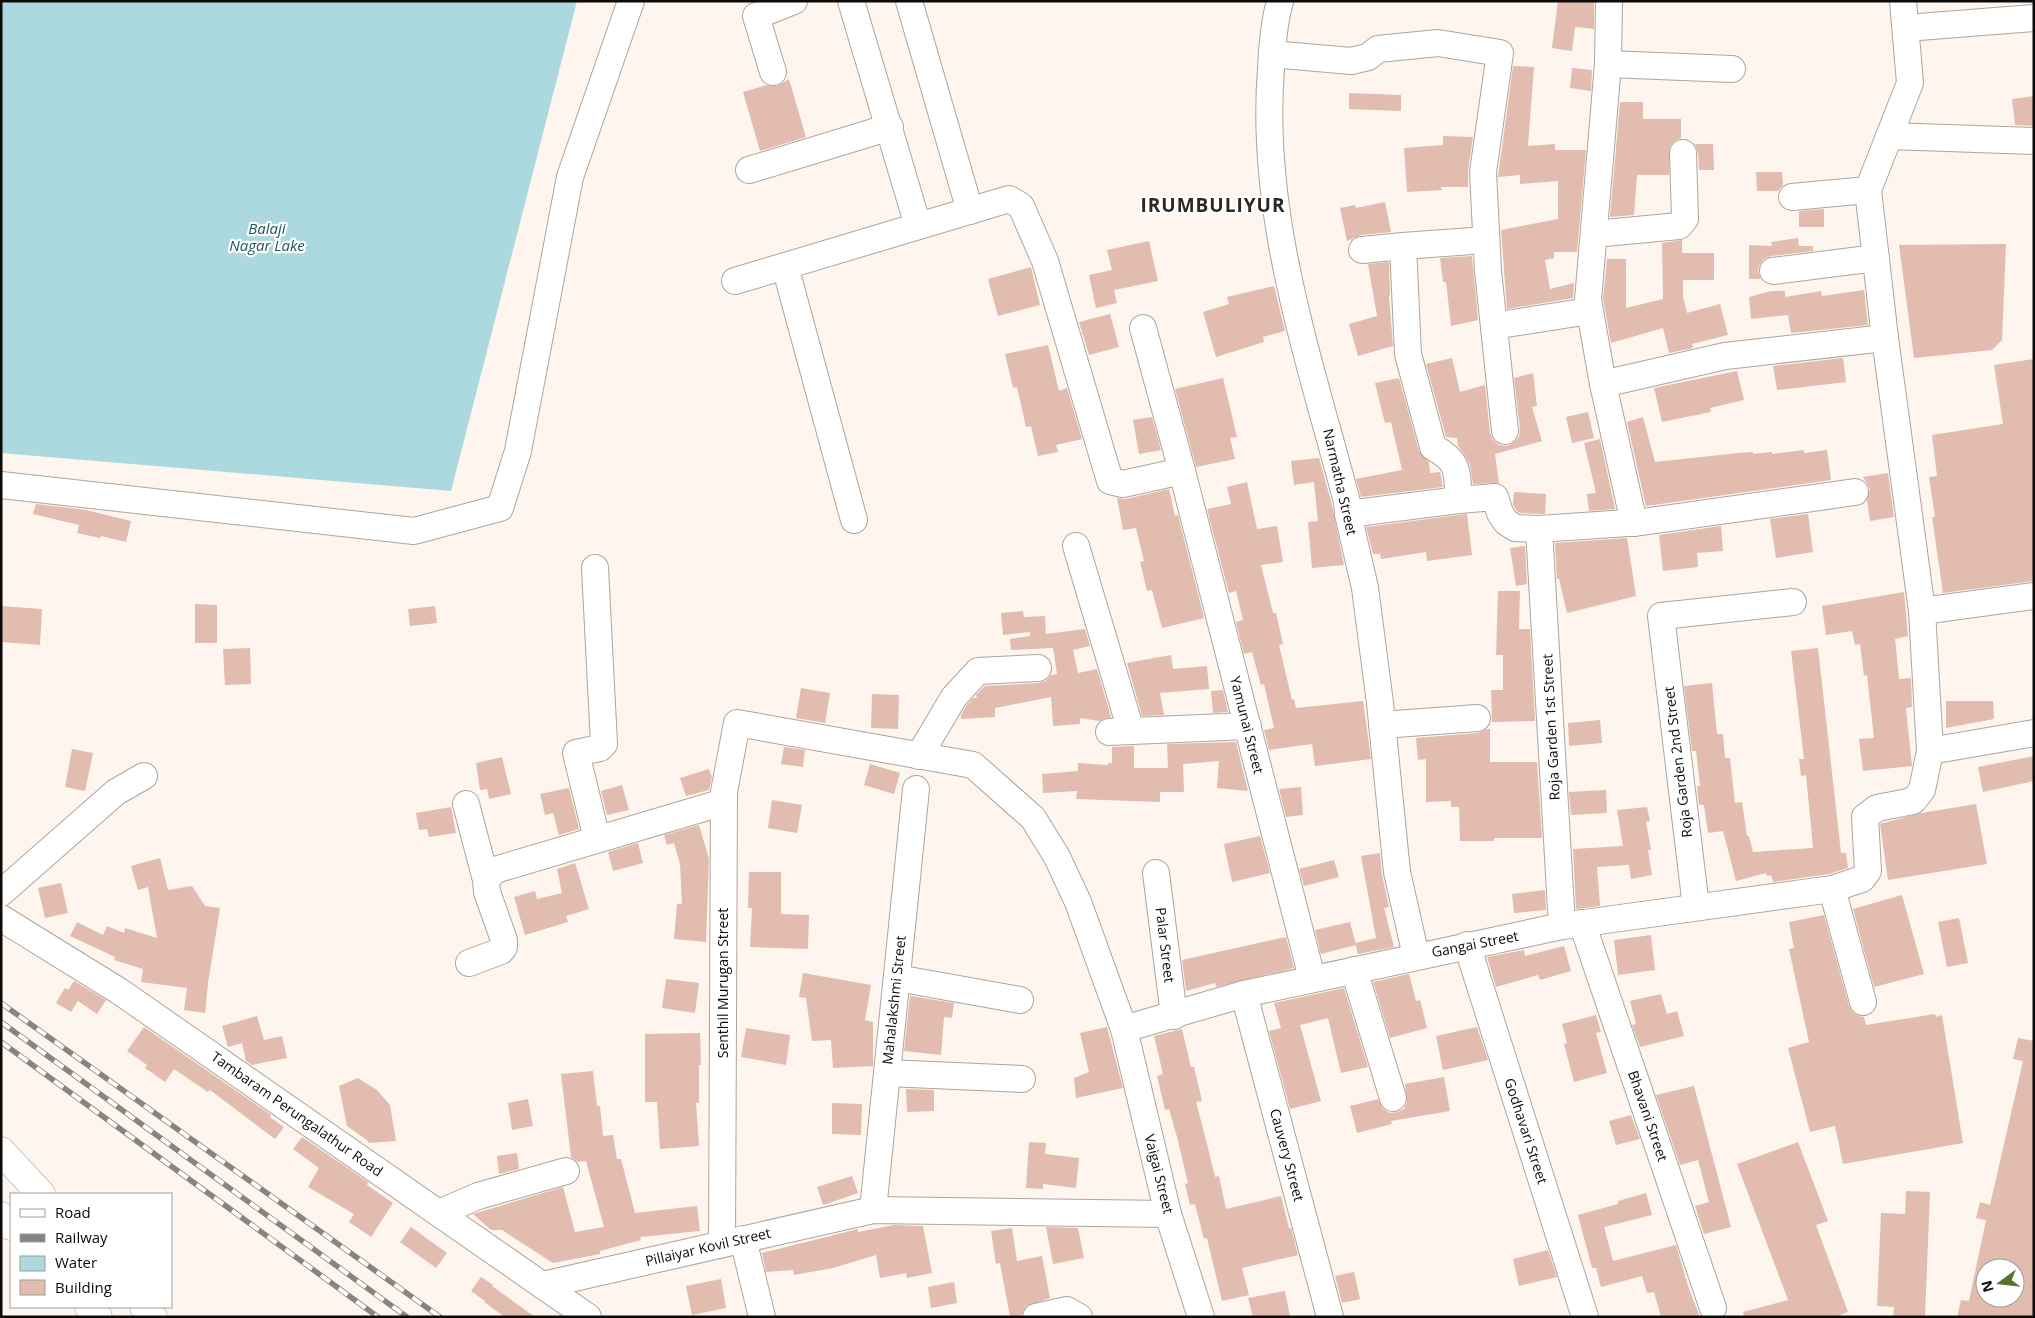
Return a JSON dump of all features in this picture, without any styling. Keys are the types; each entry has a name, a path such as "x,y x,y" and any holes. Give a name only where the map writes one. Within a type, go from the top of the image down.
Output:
{"main road":[{"path":"1,1151 40,1193"},
{"path":"1,1216 10,1225"}],"street":[{"path":"1,485 414,531 500,508 518,452 570,177 631,1"},
{"path":"773,72 754,8 794,1"},
{"path":"851,1 918,226"},
{"path":"909,1 970,211"},
{"path":"1609,1 1608,64 1588,300 1603,384 1634,522"},
{"path":"1903,1 1910,83 1868,190 1884,338 1922,611 1930,751 2034,733"},
{"name":"Narmatha Street","path":"1279,6 1272,54 1268,106 1270,157 1286,263 1347,502 1365,588 1382,725 1397,872 1416,956"},
{"path":"1906,28 2034,18"},
{"path":"1272,54 1350,61 1368,57 1378,49 1438,43 1500,53 1483,172 1486,240 1505,432"},
{"path":"1608,64 1732,69"},
{"path":"749,170 890,127"},
{"path":"1889,136 2034,141"},
{"path":"1594,234 1680,226 1685,219 1683,153"},
{"path":"1792,197 1868,190"},
{"path":"735,281 1009,199 1021,206 1046,262 1110,481 1123,484 1182,471"},
{"path":"1362,250 1486,240"},
{"path":"1403,246 1408,354 1433,447 1455,463 1459,500"},
{"path":"1773,271 1876,258"},
{"path":"785,266 854,520"},
{"path":"1494,326 1589,311"},
{"name":"Yamunai Street","path":"1143,328 1182,471 1312,978"},
{"path":"1603,384 1725,356 1884,338"},
{"path":"1348,514 1495,497 1500,514 1506,522 1515,528 1539,528 1634,522 1855,492"},
{"name":"Roja Garden 1st Street","path":"1539,528 1572,925"},
{"path":"1076,546 1120,731 1248,726"},
{"path":"594,568 604,744 600,748 576,753 597,838"},
{"path":"1922,611 2034,596"},
{"name":"Roja Garden 2nd Street","path":"1696,907 1661,616 1793,602"},
{"path":"919,756 954,697 978,671 1038,668"},
{"path":"1382,725 1477,718"},
{"name":"Vaigai Street","path":"737,723 973,764 1033,818 1057,858 1078,902 1124,1029 1168,1214 1201,1317"},
{"name":"Senthil Murugan Street","path":"737,723 724,792 732,1242 762,1317"},
{"name":"Gangai Street","path":"1124,1029 1174,1016 1244,994 1467,945 1572,925 1832,889 1862,879 1868,871 1866,817 1877,808 1913,801 1922,790 1930,751"},
{"path":"1,893 116,792 144,776"},
{"name":"Mahalakshmi Street","path":"873,1210 916,789"},
{"path":"486,880 495,870 597,838 724,802"},
{"path":"466,804 486,880 487,892 504,940 504,948 501,952 469,963"},
{"name":"Palar Street","path":"1156,874 1174,1016"},
{"path":"1832,889 1863,1002"},
{"name":"Tambaram Perungalathur Road","path":"1,918 119,991 588,1317"},
{"name":"Bhavani Street","path":"1572,925 1713,1308"},
{"name":"Godhavari Street","path":"1467,945 1585,1317"},
{"path":"1354,970 1393,1098"},
{"path":"896,978 1020,1000"},
{"name":"Cauvery Street","path":"1244,994 1330,1317"},
{"path":"887,1073 1022,1079"},
{"path":"439,1213 478,1196 566,1171"},
{"name":"Pillaiyar Kovil Street","path":"543,1285 873,1210 1168,1214"},
{"path":"1036,1317 1067,1310 1079,1317"}],"water":[{"name":"Balaji Nagar Lake","path":"1,1 577,1 451,491 1,453"}],"building":[{"path":"1558,1 1594,1 1594,29 1575,27 1572,51 1552,48"},
{"path":"1513,66 1534,67 1528,146 1555,144 1555,150 1586,150 1577,252 1554,252 1554,258 1545,260 1550,289 1574,283 1573,298 1507,309 1501,230 1558,219 1558,181 1520,184 1520,175 1498,177"},
{"path":"1572,68 1592,70 1591,91 1570,88"},
{"path":"789,79 806,137 760,151 743,92 767,85 777,86"},
{"path":"1349,93 1401,95 1401,111 1349,109"},
{"path":"2034,96 2034,126 2015,125 2012,99"},
{"path":"1620,102 1643,102 1643,119 1681,119 1681,138 1670,146 1669,175 1637,175 1634,215 1610,217"},
{"path":"1443,136 1473,137 1468,170 1468,187 1441,187 1442,190 1407,192 1404,148 1443,145"},
{"path":"1695,144 1713,144 1714,170 1699,170 1698,153"},
{"path":"1756,172 1782,172 1783,185 1778,191 1757,191"},
{"path":"1385,202 1391,232 1361,235 1347,241 1340,208 1355,205 1356,208"},
{"path":"1824,209 1824,227 1799,227 1799,211"},
{"path":"1798,238 1799,246 1813,246 1813,251 1771,256 1764,259 1759,266 1758,272 1761,279 1749,279 1749,245 1772,246 1771,242"},
{"path":"1682,240 1682,253 1714,253 1714,280 1683,280 1683,297 1687,313 1720,304 1728,335 1692,344 1693,348 1669,353 1663,328 1611,343 1603,299 1607,259 1626,259 1626,308 1663,299 1662,243"},
{"path":"1149,241 1158,281 1114,290 1117,303 1096,308 1089,275 1112,270 1107,250"},
{"path":"2006,244 2002,340 1992,350 1914,358 1899,245"},
{"path":"1472,256 1478,320 1451,326 1446,282 1443,282 1440,258"},
{"path":"1389,262 1389,296 1393,346 1358,356 1349,324 1377,316 1368,264"},
{"path":"1031,267 1040,305 998,316 988,279"},
{"path":"1274,286 1285,331 1263,337 1264,342 1216,357 1203,312 1229,304 1227,297"},
{"path":"1864,290 1868,325 1791,333 1788,315 1751,319 1749,297 1771,291 1785,291 1785,297 1821,291 1822,296"},
{"path":"1110,314 1119,347 1089,355 1079,322"},
{"path":"1048,345 1059,391 1067,388 1082,439 1056,445 1058,452 1038,456 1031,426 1026,427 1017,387 1013,388 1005,354"},
{"path":"1452,358 1460,392 1485,385 1490,433 1493,440 1499,445 1507,446 1519,437 1520,429 1514,378 1533,373 1537,406 1532,407 1542,441 1495,454 1499,483 1473,484 1470,465 1458,446 1457,438 1446,437 1426,364"},
{"path":"1843,358 1846,382 1777,390 1773,366"},
{"path":"2034,359 2034,581 1943,593 1932,517 1935,517 1929,477 1937,476 1932,435 2003,424 1994,365"},
{"path":"1737,371 1744,400 1710,408 1711,412 1662,422 1654,388"},
{"path":"1223,378 1237,437 1230,438 1235,459 1196,467 1175,389"},
{"path":"1399,378 1419,451 1429,462 1430,473 1440,472 1443,487 1361,497 1356,479 1402,470 1391,422 1385,423 1375,383"},
{"path":"1588,412 1594,438 1572,443 1566,417"},
{"path":"1152,417 1161,450 1139,454 1133,420"},
{"path":"1643,417 1655,462 1738,453 1772,452 1772,454 1804,450 1804,453 1827,450 1831,480 1646,506 1627,422"},
{"path":"1600,439 1615,509 1589,511 1587,494 1596,493 1584,443"},
{"path":"1319,458 1332,505 1344,565 1312,568 1308,522 1318,521 1314,482 1294,485 1291,461"},
{"path":"1888,473 1894,517 1870,521 1867,500 1870,489 1863,477"},
{"path":"1247,482 1257,529 1277,526 1283,562 1261,565 1273,613 1276,613 1283,644 1279,645 1292,700 1294,699 1296,708 1363,701 1371,759 1315,766 1312,744 1269,750 1264,730 1274,728 1264,684 1261,685 1252,652 1244,654 1236,622 1243,620 1236,591 1229,593 1207,509 1231,504 1227,487"},
{"path":"1169,489 1175,516 1178,515 1204,618 1162,628 1152,590 1147,591 1140,562 1144,561 1136,528 1123,530 1117,498 1126,499"},
{"path":"1514,492 1546,494 1545,514 1520,513 1517,511 1513,505"},
{"path":"36,504 86,510 131,521 126,542 77,533 79,525 33,514"},
{"path":"1467,514 1472,555 1427,561 1426,552 1381,559 1380,554 1373,554 1366,527"},
{"path":"1808,514 1813,552 1776,558 1770,519"},
{"path":"1721,526 1723,551 1697,553 1698,567 1663,571 1659,535"},
{"path":"1627,538 1636,596 1567,613 1559,579 1557,579 1555,543"},
{"path":"1525,546 1527,584 1516,586 1510,548"},
{"path":"1498,591 1520,591 1519,629 1530,629 1535,721 1492,722 1491,690 1503,690 1503,655 1496,655"},
{"path":"1904,592 1908,636 1895,639 1899,679 1911,678 1912,707 1906,708 1912,766 1863,771 1859,739 1874,738 1867,675 1864,676 1860,644 1855,645 1852,631 1826,635 1822,606"},
{"path":"195,604 217,605 217,643 195,643"},
{"path":"1,606 42,609 40,645 1,642"},
{"path":"435,606 437,623 410,626 408,609"},
{"path":"1023,611 1024,617 1045,616 1046,634 1085,629 1090,646 1073,650 1078,673 1097,669 1111,717 1099,721 1080,718 1080,724 1053,726 1051,697 995,708 995,717 961,719 966,706 973,698 977,698 976,695 985,686 1039,683 1046,681 1051,675 1057,674 1053,648 1011,650 1010,639 1030,636 1030,632 1003,635 1001,613"},
{"path":"250,648 251,684 225,685 223,649"},
{"path":"1818,648 1841,853 1846,853 1848,868 1829,874 1773,882 1771,875 1767,876 1766,873 1736,881 1723,831 1708,833 1704,805 1699,805 1697,786 1700,786 1696,751 1692,751 1684,686 1712,683 1717,734 1723,734 1725,758 1730,758 1735,803 1742,802 1747,836 1749,836 1753,852 1813,848 1806,775 1801,776 1799,759 1804,759 1791,651"},
{"path":"1171,655 1173,669 1207,666 1209,689 1160,693 1164,715 1142,716 1127,663"},
{"path":"801,688 830,693 825,723 796,718"},
{"path":"1223,690 1228,712 1213,713 1211,691"},
{"path":"872,694 899,695 898,729 871,728"},
{"path":"1946,701 1993,701 1994,719 1946,728"},
{"path":"1600,720 1602,743 1569,746 1568,723"},
{"path":"1490,729 1490,762 1537,762 1542,838 1494,838 1494,841 1460,841 1459,807 1451,807 1451,801 1426,802 1426,759 1418,760 1416,738 1478,733"},
{"path":"1236,742 1248,791 1217,788 1219,761 1183,764 1184,792 1160,792 1160,802 1076,799 1077,791 1043,793 1042,774 1078,771 1078,763 1108,765 1108,763 1112,763 1112,747 1134,746 1134,768 1168,768 1167,744"},
{"path":"784,747 805,750 803,767 781,764"},
{"path":"72,749 93,753 85,791 65,787"},
{"path":"2034,756 2034,781 1983,792 1978,767"},
{"path":"502,757 511,794 489,799 487,789 480,790 476,763"},
{"path":"870,764 900,773 894,794 864,785"},
{"path":"709,769 712,777 709,790 686,796 680,778"},
{"path":"622,785 629,810 607,815 601,791"},
{"path":"1301,787 1303,815 1286,817 1279,789"},
{"path":"569,788 579,829 559,835 553,813 545,815 540,794"},
{"path":"1606,790 1607,813 1571,815 1569,792"},
{"path":"772,800 802,805 797,833 768,828"},
{"path":"1976,804 1987,864 1888,880 1880,824 1921,813"},
{"path":"451,807 456,833 429,837 427,829 419,830 416,813"},
{"path":"1647,807 1650,821 1646,822 1651,850 1648,850 1652,875 1631,879 1629,865 1597,867 1600,906 1576,909 1573,849 1623,846 1617,810"},
{"path":"699,825 709,859 706,942 674,939 677,904 682,904 680,864 674,843 667,845 664,835"},
{"path":"1260,836 1270,873 1232,882 1224,844"},
{"path":"638,843 643,863 613,871 608,852"},
{"path":"1380,853 1382,875 1389,907 1384,908 1394,947 1358,954 1355,943 1376,938 1361,856"},
{"path":"160,858 168,890 192,886 205,906 220,908 205,1013 184,1010 187,988 141,982 143,969 114,960 115,957 70,936 77,922 103,935 107,926 124,933 125,928 157,938 148,887 138,890 131,866"},
{"path":"1334,860 1339,877 1304,886 1299,869"},
{"path":"575,863 589,909 566,916 568,922 525,935 514,897 535,891 537,899 562,893 557,869"},
{"path":"749,872 781,872 781,914 809,915 808,949 750,947 752,908 748,908"},
{"path":"61,883 68,913 45,918 38,888"},
{"path":"1545,890 1546,910 1514,913 1512,894"},
{"path":"1902,895 1924,974 1874,987 1853,909"},
{"path":"1824,915 1849,1006 1853,1013 1864,1017 1866,1025 1935,1014 1936,1017 1942,1015 1963,1143 1843,1164 1835,1126 1810,1132 1788,1048 1809,1042 1789,949 1794,948 1789,922"},
{"path":"1959,918 1968,963 1947,967 1938,922"},
{"path":"1350,922 1356,945 1321,954 1315,930"},
{"path":"1651,935 1655,970 1618,975 1614,940"},
{"path":"1286,937 1294,968 1216,987 1215,983 1186,991 1182,960"},
{"path":"1564,946 1571,971 1540,980 1538,975 1496,987 1487,957 1524,950 1525,956"},
{"path":"803,973 871,985 865,1020 873,1022 873,1066 833,1068 831,1040 812,1041 806,998 799,997"},
{"path":"1409,974 1416,1001 1420,1000 1427,1028 1390,1038 1373,982"},
{"path":"666,979 699,983 695,1013 662,1008"},
{"path":"74,981 106,1000 97,1014 78,1001 71,1012 56,1003 65,988 68,990"},
{"path":"1344,988 1368,1067 1341,1073 1328,1018 1300,1025 1321,1101 1290,1109 1269,1031 1281,1028 1274,1003"},
{"path":"1661,994 1667,1014 1677,1011 1684,1036 1640,1047 1632,1025 1636,1024 1630,1001"},
{"path":"910,996 954,1003 952,1018 944,1017 941,1055 904,1051"},
{"path":"1596,1015 1601,1032 1596,1033 1607,1073 1574,1082 1564,1044 1567,1043 1562,1024"},
{"path":"257,1016 264,1040 282,1036 287,1058 252,1065 246,1061 242,1043 228,1047 222,1026"},
{"path":"144,1027 271,1115 270,1117 284,1127 275,1139 210,1090 208,1092 174,1069 165,1082 145,1068 147,1065 127,1051"},
{"path":"1107,1027 1123,1088 1076,1098 1074,1078 1089,1072 1080,1033"},
{"path":"1477,1027 1488,1060 1443,1070 1436,1036"},
{"path":"746,1028 790,1035 786,1065 741,1057"},
{"path":"1182,1029 1202,1101 1196,1102 1215,1177 1219,1176 1226,1209 1281,1196 1298,1255 1242,1268 1249,1295 1222,1301 1207,1238 1204,1239 1195,1204 1190,1205 1185,1184 1188,1183 1177,1137 1169,1109 1165,1110 1157,1076 1163,1074 1154,1036"},
{"path":"700,1033 699,1103 696,1103 699,1146 660,1149 657,1102 645,1102 645,1034"},
{"path":"2018,1038 2034,1041 2034,1317 1957,1317 1961,1300 1969,1301 1975,1272 1975,1308 2025,1308 2025,1258 1978,1258 1986,1220 1976,1218 1980,1202 1990,1205 2023,1061 2013,1059"},
{"path":"593,1071 597,1106 600,1106 603,1136 613,1135 617,1159 621,1159 635,1213 697,1206 700,1231 640,1237 641,1240 600,1251 600,1254 553,1263 502,1230 491,1230 473,1214 563,1187 575,1232 604,1227 586,1161 578,1162 571,1157 561,1074"},
{"path":"1444,1077 1450,1111 1391,1121 1392,1124 1357,1133 1350,1106 1378,1099 1383,1109 1390,1113 1398,1112 1404,1109 1407,1102 1405,1084"},
{"path":"358,1078 377,1090 390,1105 396,1141 369,1143 347,1126 339,1086"},
{"path":"1694,1086 1731,1227 1704,1234 1695,1206 1709,1202 1698,1160 1680,1165 1656,1095"},
{"path":"906,1089 934,1090 934,1111 907,1112"},
{"path":"528,1099 533,1126 512,1130 508,1103"},
{"path":"832,1103 862,1104 861,1135 832,1134"},
{"path":"1631,1115 1640,1139 1616,1145 1609,1121"},
{"path":"302,1137 368,1182 367,1185 393,1203 371,1237 349,1222 354,1214 308,1187 319,1168 293,1149"},
{"path":"1029,1142 1046,1143 1045,1154 1079,1158 1076,1188 1043,1184 1043,1189 1026,1188"},
{"path":"1798,1142 1828,1221 1816,1225 1848,1312 1835,1317 1744,1317 1743,1312 1788,1300 1737,1164"},
{"path":"517,1153 519,1169 499,1174 497,1156"},
{"path":"852,1176 858,1193 823,1205 817,1187"},
{"path":"1906,1191 1930,1192 1925,1317 1893,1317 1894,1307 1877,1306 1881,1213 1905,1214"},
{"path":"1646,1193 1652,1215 1604,1227 1613,1261 1676,1245 1689,1289 1700,1317 1661,1317 1654,1292 1647,1293 1642,1276 1601,1287 1596,1268 1592,1268 1578,1215 1618,1204 1618,1201"},
{"path":"894,1225 923,1226 932,1273 907,1278 906,1273 880,1278 876,1255 833,1268 794,1275 793,1270 766,1272 762,1253 858,1229 858,1232"},
{"path":"411,1227 447,1253 436,1268 400,1242"},
{"path":"1046,1227 1078,1228 1084,1258 1053,1264"},
{"path":"1012,1228 1017,1261 1042,1256 1050,1298 1026,1306 1021,1316 1016,1317 1010,1317 1000,1263 996,1264 991,1231"},
{"path":"1548,1250 1557,1277 1519,1286 1513,1259"},
{"path":"1354,1272 1360,1299 1342,1303 1335,1276"},
{"path":"481,1277 535,1317 505,1317 484,1302 471,1291"},
{"path":"721,1279 726,1308 692,1315 686,1286"},
{"path":"954,1282 957,1303 931,1308 928,1287"},
{"path":"1285,1291 1290,1317 1253,1317 1248,1298"}],"railway":[{"path":"1,1003 440,1317"},
{"path":"1,1022 407,1317"},
{"path":"1,1042 378,1317"}],"district":[{"name":"IRUMBULIYUR","path":"1213,205"}]}
